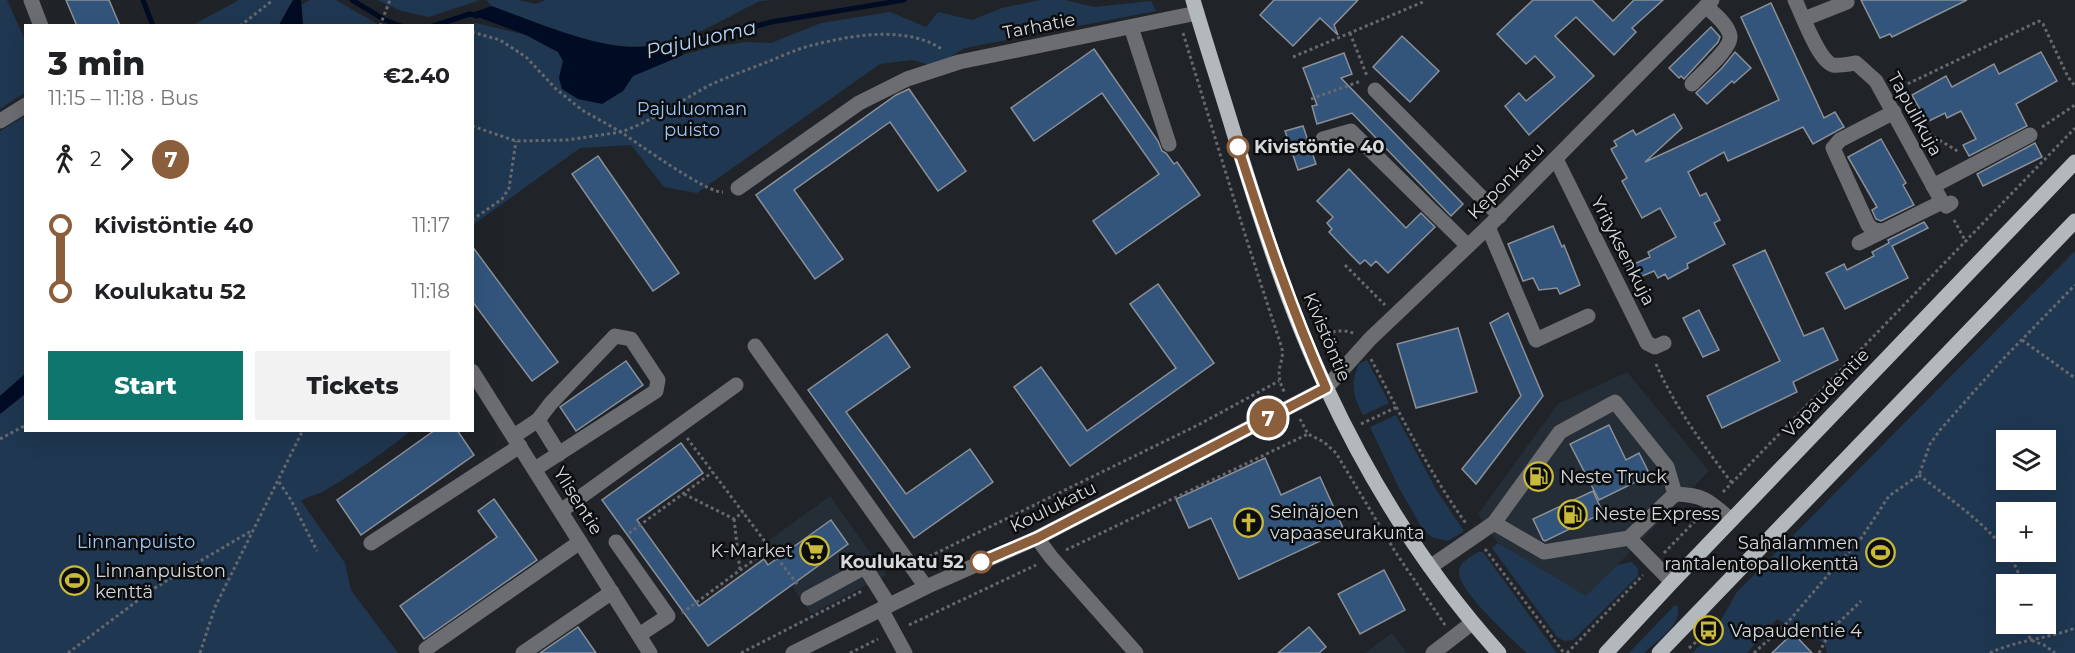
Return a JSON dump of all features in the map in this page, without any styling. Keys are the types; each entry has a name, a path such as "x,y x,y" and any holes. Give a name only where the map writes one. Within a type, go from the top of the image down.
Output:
{"main road":[{"name":"Kivistöntie","path":"1195,7 1266,236 1326,388 1388,502 1430,567 1472,624 1499,653"},
{"name":"Vapaudentie","path":"1606,653 2075,162"},
{"path":"1659,653 2075,221"}],"street":[{"path":"31,0 40,24"},
{"name":"Tapulikuja","path":"1795,0 1826,61 1834,65 1856,63 1870,74 1885,95 1933,186 1947,204"},
{"path":"1692,84 1728,46 1730,36 1709,3"},
{"name":"Keponkatu","path":"1326,388 1364,346 1500,216 1709,3"},
{"path":"1804,19 1849,6"},
{"name":"Tarhatie","path":"738,188 859,103 907,80 959,62 1131,27 1195,7"},
{"path":"1131,27 1169,144"},
{"path":"1375,90 1500,216"},
{"path":"0,121 24,106"},
{"path":"1882,231 1874,230 1868,225 1833,148 1840,140 1894,112"},
{"path":"1323,139 1351,131 1468,246"},
{"path":"1933,186 2030,135"},
{"name":"Yrityksenkuja","path":"1556,159 1647,343"},
{"path":"1859,243 1947,204"},
{"path":"1488,227 1536,339 1588,316"},
{"path":"371,543 517,441 615,336 631,339 658,380 656,391 535,469"},
{"path":"1647,343 1655,347 1664,343"},
{"path":"755,346 926,587"},
{"name":"Ylisentie","path":"474,374 650,653"},
{"path":"561,511 736,385"},
{"name":"Koulukatu","path":"793,653 926,587 1037,538 1326,388"},
{"path":"1430,567 1494,523 1560,432 1615,402 1667,467 1675,494"},
{"path":"538,420 559,454"},
{"path":"1494,523 1544,552 1629,538 1675,494 1696,495 1712,504 1731,520"},
{"path":"1037,538 1136,653"},
{"path":"1629,538 1672,582"},
{"path":"426,649 580,542"},
{"path":"616,542 668,616 639,635"},
{"path":"808,598 865,567 876,584 893,632 905,653"},
{"path":"523,653 612,592"},
{"path":"1433,653 1472,624"}],"path":[{"path":"243,24 273,0"},
{"path":"381,24 390,0"},
{"path":"1293,57 1423,2"},
{"path":"1885,95 2039,21 2043,24 2068,77 2075,86"},
{"path":"474,33 500,40 526,57 556,89 582,110 621,132 701,185 718,193 738,188"},
{"path":"1311,99 1368,78 1350,33"},
{"path":"474,127 516,141 567,140 621,132 640,125 713,84 811,45 848,38 893,35 915,38 936,45 959,62"},
{"path":"1901,87 1925,132 1956,150 1966,168"},
{"path":"2030,135 2075,105"},
{"path":"1283,351 1322,334 1349,331 1359,336 1412,440 1435,479 1476,537 1565,653 2075,128"},
{"path":"474,219 502,199 509,188 516,141"},
{"path":"1947,204 1966,242"},
{"path":"1345,265 1395,315"},
{"path":"1754,653 1788,622 1858,543 1889,496 1919,475 1930,444 1941,430 2022,339 2075,285"},
{"path":"2022,339 2075,378"},
{"path":"1647,343 1669,392 1702,444 1732,483"},
{"path":"910,566 1198,425 1279,381"},
{"path":"0,439 24,426"},
{"path":"679,427 797,584"},
{"path":"200,653 215,607 302,432"},
{"path":"850,653 1308,434"},
{"path":"616,542 713,472"},
{"path":"1919,475 1977,521 2009,555 2017,574"},
{"path":"279,482 291,500 317,551"},
{"path":"683,493 734,519"},
{"path":"734,519 743,512"},
{"path":"734,519 740,570"},
{"path":"68,653 153,589 253,531"},
{"path":"668,616 677,617 771,548"},
{"path":"741,653 876,584"},
{"path":"1819,653 1831,630 1861,601"},
{"path":"1990,653 2016,643 2057,635 2075,628"},
{"path":"1683,653 1709,631"},
{"path":"2029,634 2030,640"},
{"path":"2030,640 2044,645 2055,653"}],"shaded area":[{"path":"293,0 301,0 303,24 280,24"},
{"path":"491,6 584,39 604,43 639,47 676,41 683,55 633,76 623,91 602,104 578,99 562,89 559,78 563,61 558,52 526,35 470,14"},
{"path":"1627,372 1709,471 1586,597 1498,543 1478,514 1558,404"},
{"path":"24,375 24,395 0,414 0,396"},
{"path":"830,496 886,575 811,614 764,544"},
{"path":"1392,633 1407,653 1365,653"}],"green space":[{"path":"0,0 7,0 24,38 24,93 0,109"},
{"path":"239,0 293,0 280,24 195,24"},
{"path":"310,0 336,0 377,24 303,24 301,5"},
{"path":"377,0 480,0 429,17 401,11"},
{"path":"487,0 518,0 536,4 546,0 775,0 760,1 709,27 677,40 654,45 630,46 606,44 559,31 491,6"},
{"name":"Pajuluoman puisto","path":"1041,0 1065,0 1094,7 1151,1 1156,11 965,48 934,66 912,60 880,64 697,193 664,187 631,145 580,148 474,224 474,24 472,24 476,23 526,35 558,52 563,61 559,78 623,91 633,76 683,55 711,47 746,42 771,43 821,23 890,12 926,27 938,12 972,20 1002,8"},
{"path":"24,117 24,375 0,396 0,131"},
{"path":"2075,251 2075,653 1827,653 1824,643 1777,619 1747,653 1692,653 1706,639 1736,593"},
{"path":"1367,360 1389,403 1363,415 1355,396 1354,378 1359,364"},
{"name":"Linnanpuisto","path":"24,395 24,432 410,432 370,462 323,492 301,501 345,563 351,590 398,653 0,653 0,414"},
{"path":"1396,415 1437,491 1464,531 1448,541 1434,538 1423,530 1398,486 1370,427"},
{"path":"1498,543 1586,596 1617,565 1632,562 1638,569 1638,576 1573,640 1565,641 1558,638 1492,548"},
{"path":"1478,552 1483,552 1557,653 1527,653 1466,590 1460,579 1459,571 1464,562"},
{"path":"1675,605 1678,607 1676,620 1667,632 1644,653 1629,653"}],"building":[{"path":"66,0 109,0 119,24 76,24"},
{"path":"1274,0 1358,0 1334,25 1338,35 1320,18 1293,46 1260,15"},
{"path":"1533,0 1592,0 1613,21 1634,0 1663,0 1632,28 1636,32 1614,55 1576,17 1555,36 1594,76 1529,135 1505,106 1519,93 1526,101 1555,77 1535,56 1526,64 1497,34"},
{"path":"1861,0 1967,0 1892,37 1890,34 1880,38"},
{"path":"1771,3 1824,118 1835,112 1844,127 1813,144 1803,127 1728,161 1724,152 1688,172 1700,196 1706,193 1720,220 1714,223 1725,244 1687,264 1688,268 1668,279 1665,274 1658,278 1654,271 1633,280 1627,267 1650,257 1648,252 1676,237 1660,208 1642,218 1622,181 1627,178 1611,149 1617,146 1614,141 1633,130 1636,135 1674,114 1682,128 1645,162 1779,100 1741,17"},
{"path":"1711,27 1720,37 1718,42 1684,79 1681,76 1679,78 1669,68"},
{"path":"1402,36 1439,71 1410,102 1373,67"},
{"path":"1094,49 1158,141 1162,151 1174,164 1177,162 1200,195 1116,254 1093,221 1159,174 1102,93 1034,141 1011,108"},
{"path":"1735,52 1751,68 1734,83 1732,81 1707,104 1696,93"},
{"path":"2041,52 2057,81 2016,104 2027,126 1969,156 1963,145 1976,139 1961,111 1947,118 1945,113 1927,122 1912,95 1946,76 1952,87 1994,64 1999,74"},
{"path":"1344,53 1352,74 1341,78 1463,204 1451,216 1352,113 1317,124 1312,106 1317,105 1303,68"},
{"path":"909,89 966,171 938,191 890,122 794,190 843,259 815,279 756,195 896,95"},
{"path":"1303,126 1316,164 1298,170 1285,131"},
{"path":"1881,139 1906,183 1903,185 1914,205 1881,221 1876,219 1872,210 1877,207 1848,157"},
{"path":"2035,143 2042,157 1983,186 1977,174"},
{"path":"598,156 679,273 653,291 572,174"},
{"path":"1349,169 1406,228 1421,213 1435,227 1388,273 1376,261 1371,266 1365,260 1360,264 1349,253 1329,232 1332,229 1327,223 1333,217 1317,201"},
{"path":"1924,222 1928,228 1892,246 1908,278 1845,309 1826,273 1844,264 1847,270 1874,256 1872,252 1889,243 1888,240"},
{"path":"1553,226 1562,247 1564,245 1580,285 1560,294 1557,288 1539,290 1533,278 1523,281 1508,244"},
{"path":"474,249 558,362 532,381 474,304"},
{"path":"1765,250 1804,336 1823,328 1838,360 1793,382 1797,392 1722,428 1707,396 1780,361 1733,265"},
{"path":"1158,284 1214,363 1070,466 1014,387 1041,367 1087,431 1176,368 1130,304"},
{"path":"1699,310 1719,350 1703,357 1683,318"},
{"path":"1508,313 1543,396 1476,484 1462,469 1521,396 1490,323"},
{"path":"1458,328 1477,392 1416,408 1397,344"},
{"path":"887,334 910,367 846,412 906,494 970,449 993,482 914,538 808,390"},
{"path":"626,361 643,385 576,431 560,407"},
{"path":"1609,425 1626,460 1639,453 1650,475 1599,500 1570,444"},
{"path":"432,432 458,432 474,455 361,535 337,500"},
{"path":"681,443 703,473 637,520 699,606 764,559 768,565 831,520 848,544 708,646 602,500"},
{"path":"1265,458 1281,495 1320,477 1344,530 1239,579 1211,518 1189,528 1176,499"},
{"path":"1593,491 1603,513 1543,540 1533,519"},
{"path":"494,499 537,560 424,639 400,606 497,537 478,511"},
{"path":"1384,570 1405,610 1360,634 1338,594"},
{"path":"578,627 596,653 540,653"},
{"path":"1309,627 1326,647 1319,653 1278,653"},
{"path":"1793,633 1812,653 1772,653"}],"waterway":[{"path":"143,0 152,24"},
{"name":"Pajuluoma","path":"352,0 396,24"},
{"name":"Pajuluoma","path":"677,48 771,22 904,0"},
{"name":"Pajuluoma","path":"439,24 470,14 477,16"}],"bus line":[{"name":"7","path":"981,562 1037,538 1326,388 1266,236 1238,147"}],"place":[{"name":"Kivistöntie 40","path":"1238,147"},
{"name":"Neste Truck","path":"1539,477"},
{"name":"Neste Express","path":"1573,514"},
{"name":"Seinäjoen vapaaseurakunta","path":"1249,522"},
{"name":"K-Market","path":"814,551"},
{"name":"Sahalammen rantalentopallokenttä","path":"1880,553"},
{"name":"Koulukatu 52","path":"981,562"},
{"name":"Linnanpuiston kenttä","path":"74,581"},
{"name":"Vapaudentie 4","path":"1709,631"}]}
